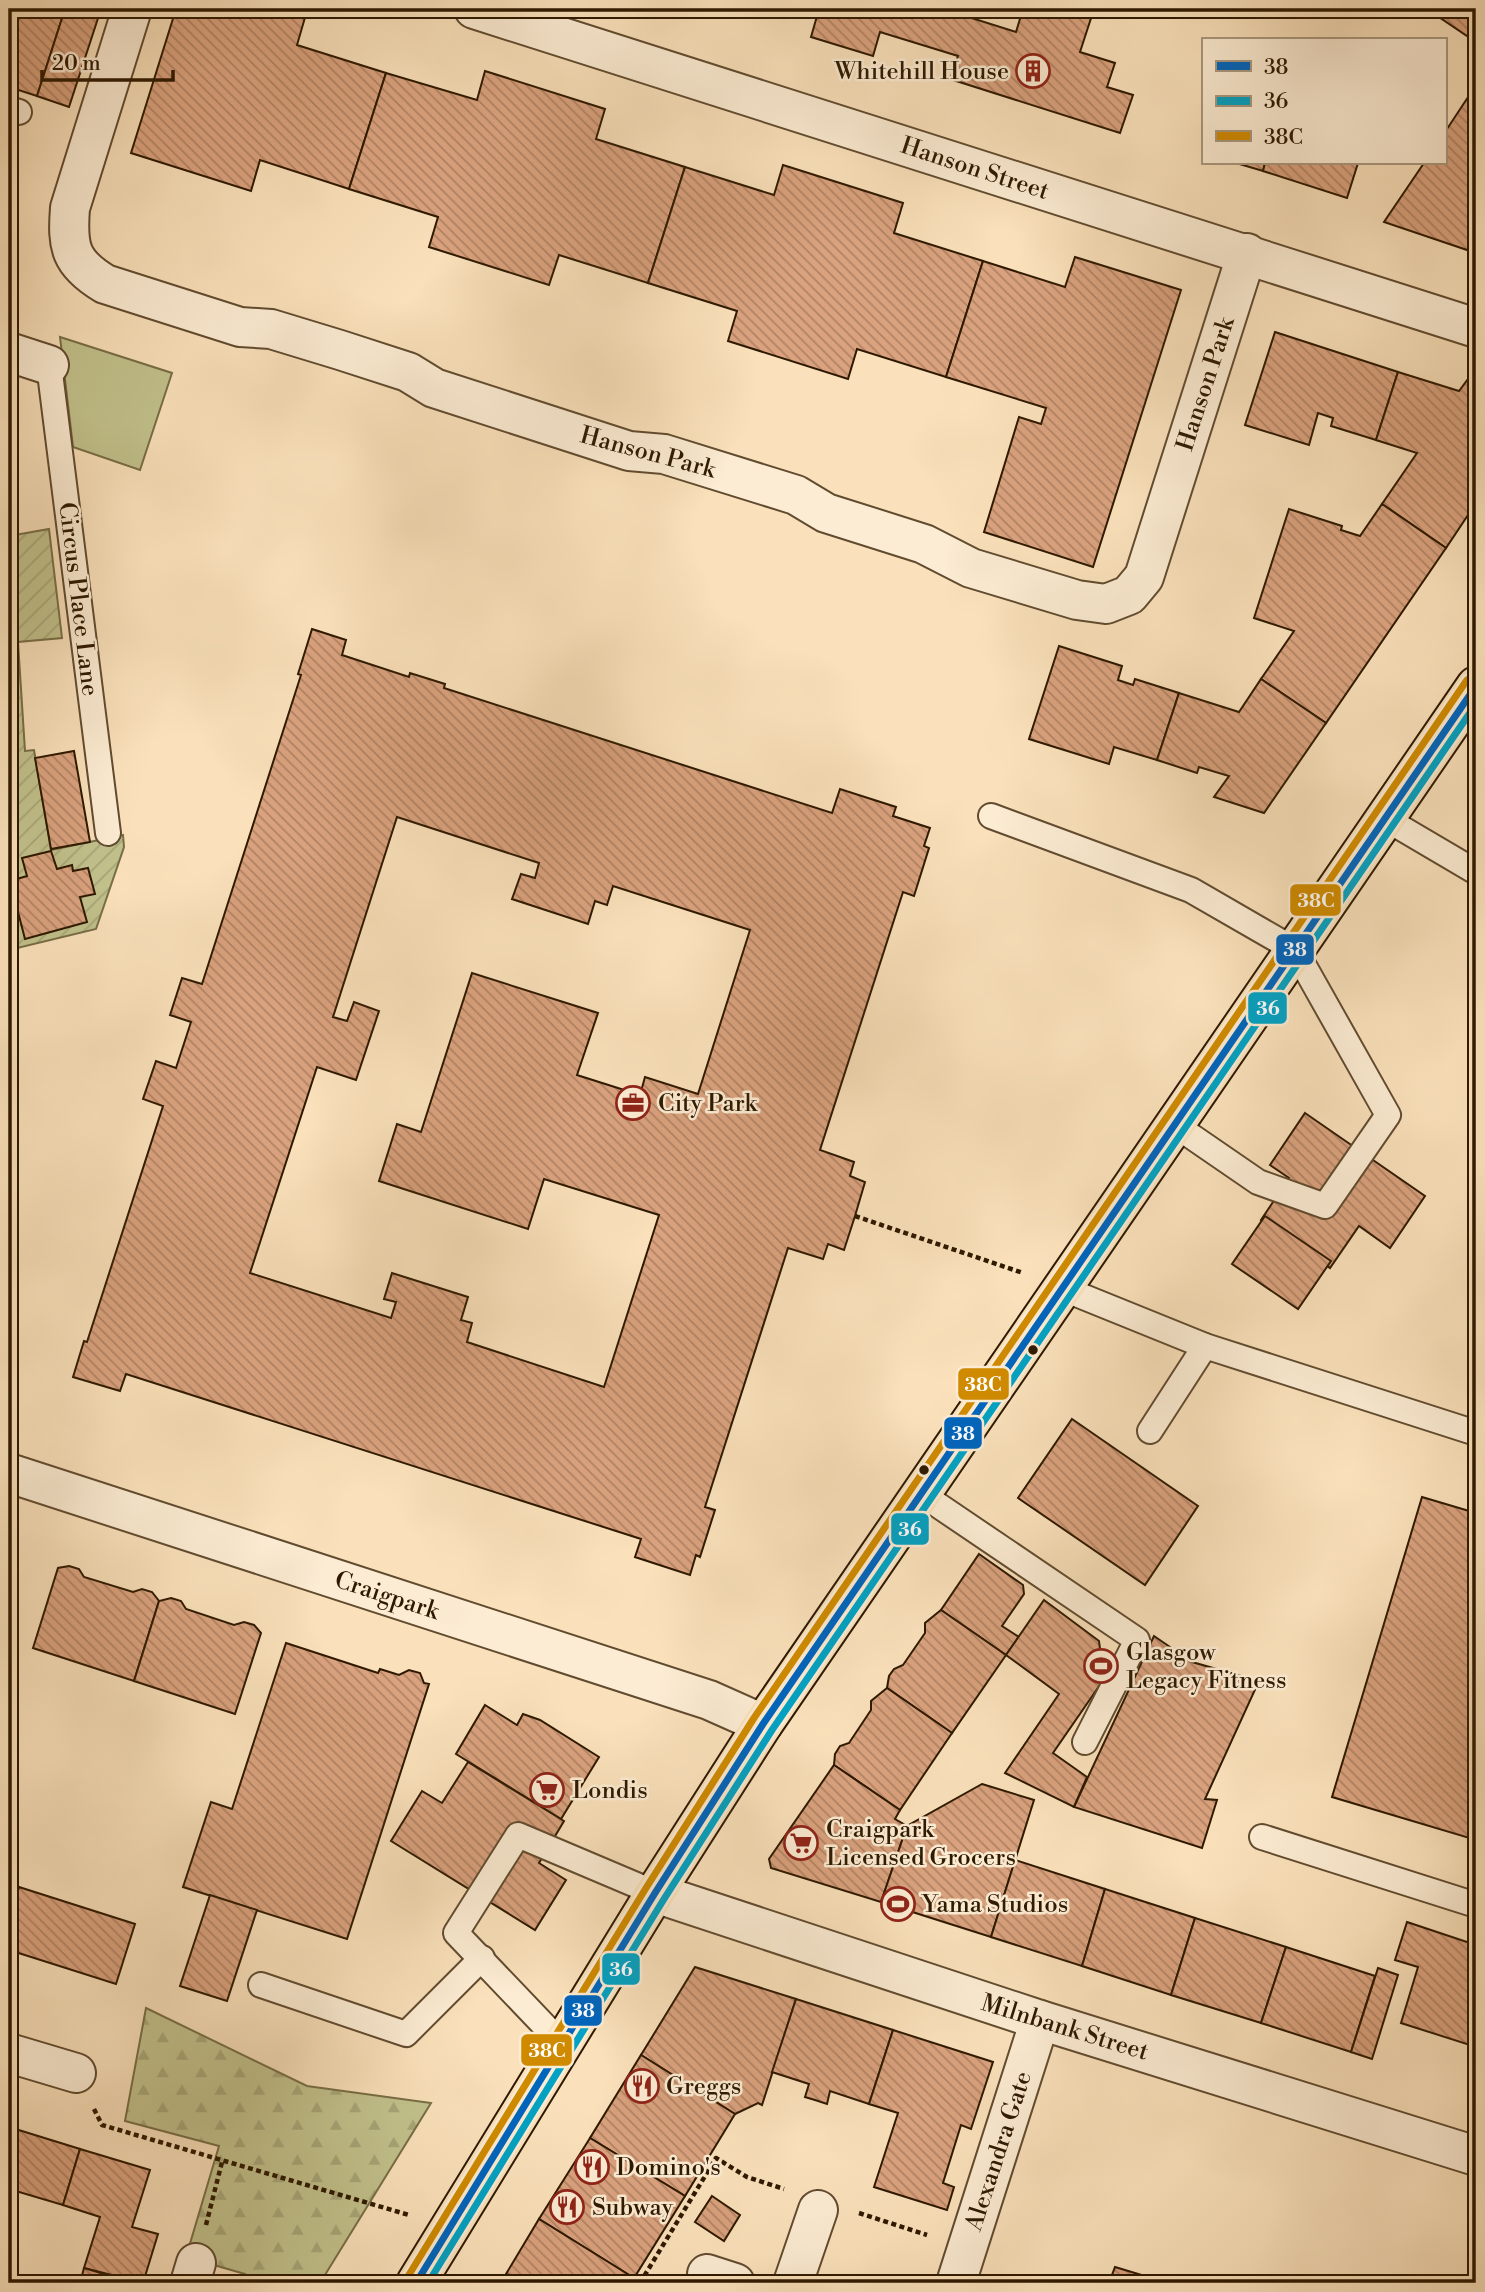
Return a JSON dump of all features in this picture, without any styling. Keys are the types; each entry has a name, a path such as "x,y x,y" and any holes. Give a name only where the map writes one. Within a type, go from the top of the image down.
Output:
{"main road":[{"path":"416,2283 655,1893 764,1724 1476,686"}],"street":[{"name":"Hanson Park","path":"132,9 70,208 68,232 73,257 86,273 105,284 240,327 271,328 408,372 434,388 629,451 664,454 796,495 825,513 924,544 971,568 1077,600 1106,604 1129,595 1144,577 1247,253"},
{"name":"Hanson Street","path":"474,9 1476,328"},
{"path":"9,352 49,365"},
{"name":"Craigpark","path":"9,1473 690,1694 764,1724"},
{"name":"Milnbank Street","path":"655,1893 1040,2020 1476,2156"},
{"name":"Alexandra Gate","path":"956,2283 1040,2020"},
{"path":"9,2053 76,2073"},
{"path":"793,2283 818,2210"}],"lane":[{"name":"Circus Place Lane","path":"49,365 108,833"},
{"path":"990,816 1191,890 1295,950 1388,1115 1325,1206 1258,1182 1175,1125"},
{"path":"1386,819 1476,872"},
{"path":"1064,1289 1205,1346 1476,1433"},
{"path":"1150,1431 1205,1346"},
{"path":"923,1495 1137,1640 1084,1742"},
{"path":"562,2045 456,1933 518,1835 655,1893"},
{"path":"1262,1837 1476,1905"},
{"path":"261,1986 406,2034 482,1958"}],"path":[{"path":"855,1216 966,1251 1064,1289"},
{"path":"76,2073 102,2126 450,2227"},
{"path":"193,2273 222,2162"}],"green space":[{"path":"60,337 172,373 140,470 73,447"},
{"path":"49,529 62,638 18,642 25,751 34,750 51,850 123,835 124,847 96,929 9,950 9,536"},
{"path":"146,2008 307,2086 431,2103 320,2283 243,2283 245,2274 186,2257 219,2146 125,2121"}],"building":[{"path":"9,9 65,9 37,96 9,87"},
{"path":"65,9 101,9 69,107 37,96"},
{"path":"176,9 288,9 306,14 297,45 386,73 349,189 260,160 251,191 131,153"},
{"name":"Whitehill House","path":"819,9 943,9 1016,32 1023,9 1094,9 1080,52 1115,63 1107,87 1133,95 1120,133 950,79 958,56 880,32 873,56 811,37"},
{"path":"1427,9 1476,9 1476,42"},
{"path":"485,71 605,109 596,139 685,167 648,283 559,255 549,285 429,247 438,217 349,189 386,73 477,100"},
{"path":"1476,85 1476,253 1384,222 1423,164 1446,164 1446,130"},
{"path":"1239,164 1265,164 1263,171"},
{"path":"1265,164 1358,164 1347,198 1263,171"},
{"path":"783,165 903,203 894,233 983,261 946,377 857,349 848,379 728,341 737,311 648,283 685,167 774,195"},
{"path":"1075,257 1181,290 1093,567 984,532 1019,417 1041,424 1046,408 946,377 983,261 1065,287"},
{"path":"1275,332 1398,372 1376,440 1331,426 1333,418 1318,413 1309,445 1245,425"},
{"path":"1398,372 1459,391 1468,379 1476,382 1476,503 1446,548 1382,504 1417,453 1376,440"},
{"path":"1382,504 1446,548 1326,723 1261,679 1294,631 1254,618 1289,509 1342,526 1341,530 1360,536"},
{"name":"City Park","path":"312,629 346,640 342,655 409,677 410,673 445,684 444,688 832,813 840,789 896,807 893,816 930,828 924,846 929,848 914,896 903,892 820,1150 854,1162 850,1176 865,1182 855,1216 844,1250 828,1244 823,1259 788,1248 705,1507 715,1510 700,1557 696,1555 690,1575 635,1557 641,1539 126,1374 120,1391 73,1377 84,1341 87,1342 163,1106 143,1099 156,1061 176,1068 191,1022 170,1015 182,978 202,984 301,675 298,674","holes":["397,817 539,863 535,878 521,874 512,899 588,924 595,901 607,905 613,886 750,930 698,1094 645,1077 640,1095 577,1075 598,1013 472,973 421,1132 397,1124 379,1181 528,1229 544,1179 659,1215 604,1387 467,1342 472,1323 461,1320 468,1297 392,1273 384,1299 396,1302 391,1318 250,1273 317,1067 356,1080 379,1011 354,1002 347,1021 333,1017"]},
{"path":"1059,646 1122,666 1118,680 1133,685 1135,679 1179,693 1157,760 1114,747 1109,764 1029,739"},
{"path":"1261,679 1326,723 1264,813 1214,797 1229,776 1199,767 1197,773 1157,760 1179,693 1239,712"},
{"path":"74,751 90,842 51,849 35,758"},
{"path":"51,851 57,869 72,865 73,871 88,868 95,894 80,897 87,922 25,939 10,881 27,876 22,858"},
{"path":"1305,1113 1425,1196 1390,1248 1359,1226 1330,1268 1261,1220 1289,1178 1270,1165"},
{"path":"1265,1216 1331,1261 1298,1309 1232,1264"},
{"path":"1072,1419 1198,1506 1145,1585 1018,1498"},
{"path":"1422,1497 1476,1513 1476,1840 1332,1797"},
{"path":"979,1554 1023,1585 1024,1594 1002,1626 1019,1637 1006,1655 941,1610"},
{"path":"69,1566 79,1569 84,1577 133,1592 142,1589 152,1592 159,1601 134,1681 33,1648 58,1568"},
{"path":"171,1598 181,1601 186,1609 234,1625 244,1622 254,1625 261,1633 235,1714 134,1681 159,1601"},
{"path":"1044,1600 1099,1641 1104,1679 1053,1753 1087,1777 1074,1807 1005,1773 1059,1694 1006,1655"},
{"path":"941,1610 1006,1655 952,1733 887,1688 889,1676 894,1669 903,1665 925,1633 925,1623"},
{"path":"1154,1636 1192,1662 1259,1681 1205,1799 1217,1800 1202,1848 1074,1807"},
{"path":"286,1643 378,1673 380,1669 399,1675 409,1670 420,1673 424,1683 429,1684 347,1939 183,1887 211,1802 232,1809"},
{"path":"887,1688 952,1733 900,1810 834,1765 835,1754 840,1746 849,1743 871,1710 871,1701"},
{"name":"Londis","path":"485,1705 517,1725 523,1714 540,1720 599,1757 561,1819 456,1754"},
{"path":"468,1762 564,1821 539,1863 566,1880 535,1930 391,1841 422,1791 442,1803"},
{"path":"834,1765 900,1810 895,1819 907,1826 881,1902 771,1868 769,1859"},
{"path":"982,1784 1034,1800 991,1937 881,1902 907,1826"},
{"path":"1015,1860 1105,1889 1082,1966 991,1937"},
{"path":"9,1883 19,1887 9,1920"},
{"path":"19,1887 135,1924 116,1984 9,1950 9,1920"},
{"path":"1105,1889 1195,1918 1171,1995 1082,1966"},
{"path":"210,1895 257,1910 227,2001 180,1986"},
{"path":"1195,1918 1286,1947 1261,2023 1171,1995"},
{"path":"1407,1922 1476,1945 1476,2047 1401,2023 1418,1967 1395,1960"},
{"path":"1286,1947 1375,1976 1351,2052 1261,2023"},
{"path":"695,1967 796,1999 762,2105 758,2103 735,2114 641,2055"},
{"path":"1378,1968 1398,1975 1372,2059 1351,2052"},
{"path":"796,1999 893,2030 869,2104 830,2091 827,2104 805,2097 809,2084 772,2072"},
{"path":"893,2030 993,2062 971,2129 961,2125 943,2183 954,2187 947,2210 874,2187 898,2113 869,2104"},
{"path":"641,2055 735,2114 685,2196 590,2138"},
{"path":"9,2127 80,2149 63,2205 9,2189"},
{"path":"590,2138 685,2196 634,2278 539,2219"},
{"path":"80,2149 150,2170 132,2227 158,2234 143,2283 84,2268 100,2217 63,2205"},
{"path":"712,2196 740,2215 724,2241 695,2222"},
{"path":"539,2219 634,2278 631,2283 533,2283 506,2274"},
{"path":"1115,2267 1168,2283 1109,2283"},
{"path":"84,2268 135,2283 80,2283"}],"transit line":[{"name":"38C","path":"407,2278 646,1888 754,1718 1467,680"},
{"name":"38","path":"416,2283 655,1893 763,1724 1476,686"},
{"name":"36","path":"428,2283 664,1899 772,1730 1476,704"}],"place":[{"name":"Whitehill House","path":"1033,71"},
{"name":"City Park","path":"633,1103"},
{"name":"Glasgow Legacy Fitness","path":"1101,1666"},
{"name":"Londis","path":"547,1790"},
{"name":"Craigpark Licensed Grocers","path":"801,1843"},
{"name":"Yama Studios","path":"898,1904"},
{"name":"Greggs","path":"642,2086"},
{"name":"Domino's","path":"592,2167"},
{"name":"Subway","path":"567,2207"}]}
